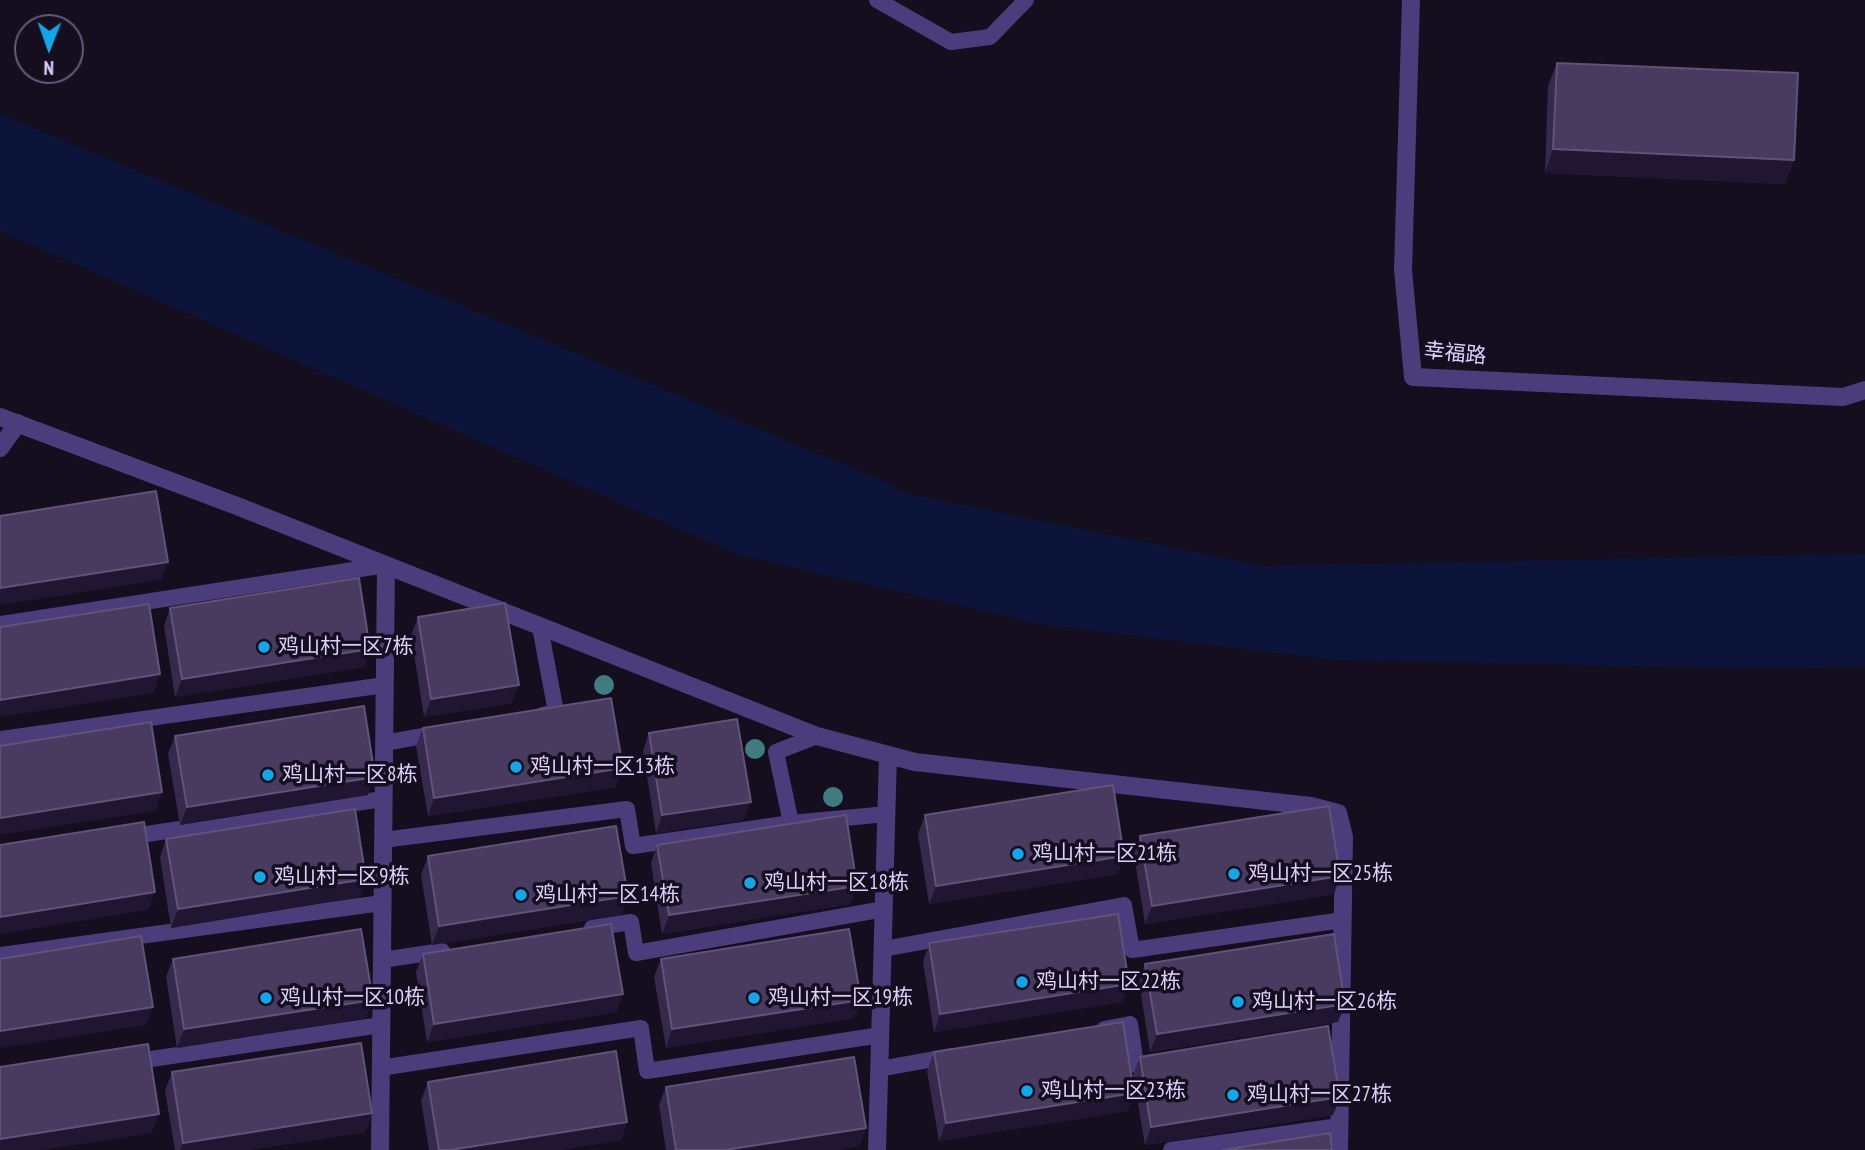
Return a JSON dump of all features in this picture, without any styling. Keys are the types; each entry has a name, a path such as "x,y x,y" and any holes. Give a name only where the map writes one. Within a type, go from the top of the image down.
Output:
{"street":[{"name":"幸福路","path":"1410,0 1403,270 1413,377 1843,397 1865,390"},
{"path":"0,416 817,736 915,762 1311,806 1338,813 1344,837 1343,920 1334,1036 1339,1150"},
{"path":"0,447 18,423"},
{"path":"380,1150 386,565"},
{"path":"877,1150 888,755"}],"lane":[{"path":"877,0 951,42 990,37 1026,0"},
{"path":"0,624 386,565"},
{"path":"530,717 556,712 540,626"},
{"path":"0,739 385,685"},
{"path":"384,743 450,731"},
{"path":"791,823 776,752 817,736"},
{"path":"110,839 383,799"},
{"path":"383,840 628,809 633,846 791,823 887,814"},
{"path":"0,955 382,903"},
{"path":"883,949 1124,905 1132,950 1343,920"},
{"path":"575,930 631,922 636,953 884,909"},
{"path":"382,960 465,947"},
{"path":"1090,1031 1130,1024 1136,1065 1177,1059"},
{"path":"109,1065 381,1025"},
{"path":"380,1068 640,1028 647,1071 881,1034"},
{"path":"880,1069 972,1052"},
{"path":"1171,1150 1339,1126"}],"water":[{"path":"0,114 886,482 905,493 1264,566 1865,554 1865,667 1729,668 1336,660 1045,625 739,555 0,231"}],"building":[{"path":"1557,63 1798,73 1794,160 1553,149"},
{"path":"156,491 168,562 0,588 0,516"},
{"name":"鸡山村一区7栋","path":"359,578 370,649 182,679 170,608"},
{"path":"505,603 519,685 431,699 418,617"},
{"path":"149,604 160,674 0,700 0,627"},
{"name":"鸡山村一区13栋","path":"611,698 623,768 434,798 423,728"},
{"name":"鸡山村一区8栋","path":"364,706 375,777 187,807 175,736"},
{"path":"737,719 751,802 662,815 649,733"},
{"path":"151,722 162,792 0,818 0,746"},
{"name":"鸡山村一区21栋","path":"1113,785 1124,856 936,886 925,815"},
{"name":"鸡山村一区25栋","path":"1329,806 1340,876 1152,906 1140,836"},
{"name":"鸡山村一区9栋","path":"355,809 366,879 178,909 166,839"},
{"name":"鸡山村一区18栋","path":"846,815 857,886 669,915 657,845"},
{"path":"144,822 155,892 0,917 0,845"},
{"name":"鸡山村一区14栋","path":"616,826 628,896 439,926 428,856"},
{"name":"鸡山村一区22栋","path":"1118,914 1129,984 940,1014 929,943"},
{"path":"611,924 623,994 434,1024 423,954"},
{"name":"鸡山村一区10栋","path":"361,929 373,1000 184,1029 173,959"},
{"name":"鸡山村一区19栋","path":"849,929 861,1000 672,1029 661,959"},
{"name":"鸡山村一区26栋","path":"1334,934 1345,1004 1157,1034 1145,964"},
{"path":"141,936 153,1007 0,1031 0,959"},
{"name":"鸡山村一区23栋","path":"1123,1022 1134,1093 946,1123 934,1052"},
{"name":"鸡山村一区27栋","path":"1328,1026 1340,1097 1151,1127 1140,1057"},
{"path":"361,1043 372,1113 183,1143 172,1072"},
{"path":"148,1044 159,1114 0,1139 0,1067"},
{"path":"616,1051 627,1122 439,1150 428,1082"},
{"path":"854,1057 866,1128 725,1150 676,1150 666,1087"},
{"path":"1330,1133 1332,1150 1223,1150"}],"place":[{"name":"鸡山村一区7栋","path":"264,647"},
{"name":"鸡山村一区13栋","path":"516,767"},
{"name":"鸡山村一区8栋","path":"268,775"},
{"name":"鸡山村一区21栋","path":"1018,854"},
{"name":"鸡山村一区25栋","path":"1234,874"},
{"name":"鸡山村一区9栋","path":"260,877"},
{"name":"鸡山村一区18栋","path":"750,883"},
{"name":"鸡山村一区14栋","path":"521,895"},
{"name":"鸡山村一区22栋","path":"1022,982"},
{"name":"鸡山村一区10栋","path":"266,998"},
{"name":"鸡山村一区19栋","path":"754,998"},
{"name":"鸡山村一区26栋","path":"1238,1002"},
{"name":"鸡山村一区23栋","path":"1027,1091"},
{"name":"鸡山村一区27栋","path":"1233,1095"}]}
